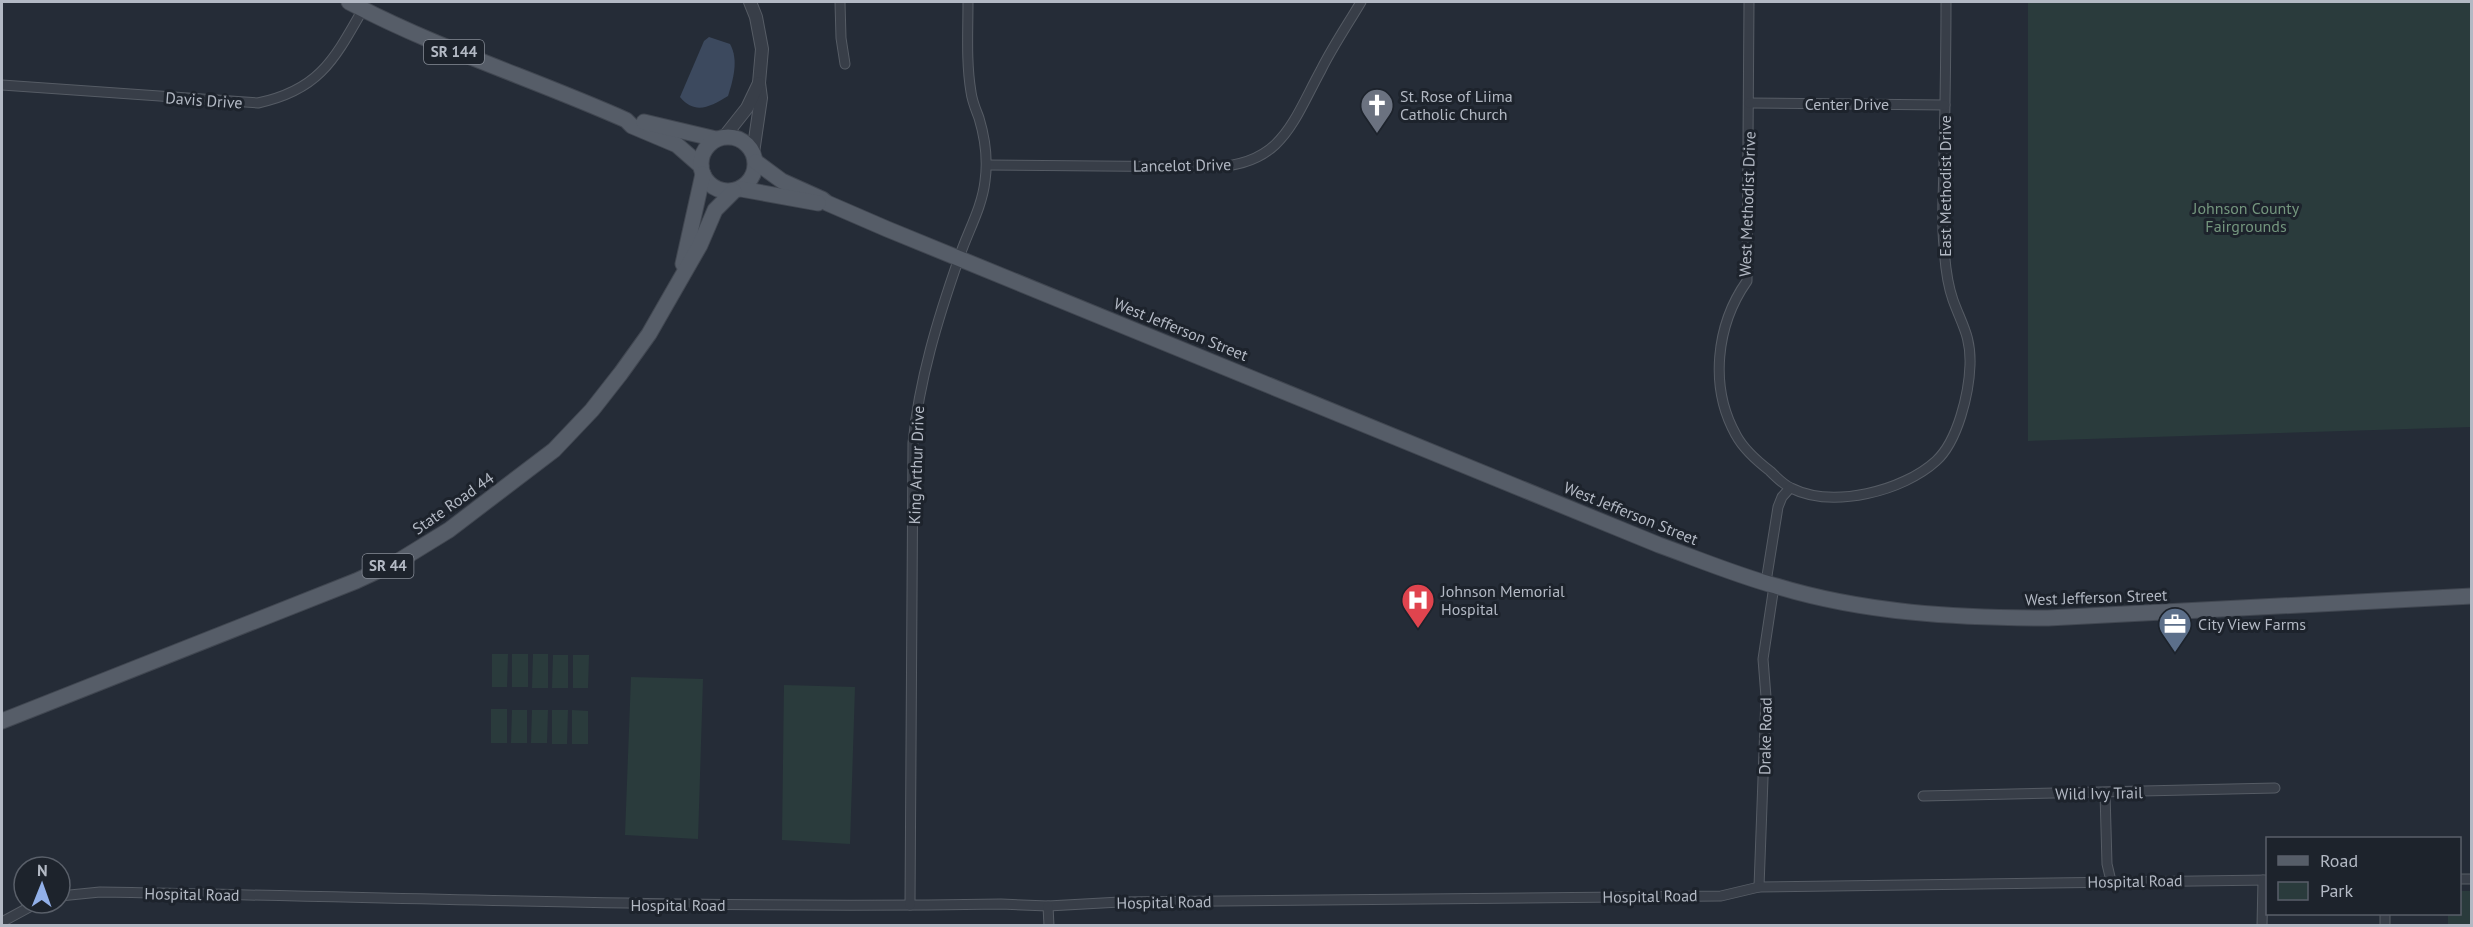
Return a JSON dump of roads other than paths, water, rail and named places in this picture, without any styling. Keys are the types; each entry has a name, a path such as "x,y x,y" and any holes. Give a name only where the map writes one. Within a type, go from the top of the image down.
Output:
{"main road":[{"name":"SR 144","path":"356,5 451,51 626,120 720,138"},
{"name":"SR 144","path":"626,120 632,126 677,145 702,170"},
{"path":"720,138 741,140 755,157 751,179 737,190 720,190 713,187 702,170 704,150 720,138"},
{"name":"West Jefferson Street","path":"755,157 782,181 826,203"},
{"name":"State Road 44","path":"680,278 702,170"},
{"name":"West Jefferson Street","path":"737,190 826,203 1659,545 1770,584 1843,602 1905,612 2005,618 2048,618 2472,596"},
{"name":"State Road 44","path":"2,722 356,581 398,562 434,540 554,450 592,410 649,334 700,245 715,210 737,190"}],"street":[{"path":"750,2 756,17 762,49 759,82 761,98 755,157"},
{"path":"840,2 841,38 845,64"},
{"name":"King Arthur Drive","path":"910,905 913,443 916,407 958,258 980,203 987,165 984,136 971,96 968,73 968,2"},
{"name":"Lancelot Drive","path":"987,165 1212,167 1243,164 1276,145 1293,124 1322,68 1361,2"},
{"name":"West Methodist Drive","path":"1749,2 1747,281 1728,315 1721,339 1718,372 1725,407 1736,435 1751,456 1790,488"},
{"name":"East Methodist Drive","path":"1790,488 1807,493 1840,496 1876,492 1910,478 1938,460 1954,432 1962,410 1968,388 1970,363 1966,328 1953,300 1944,246 1946,2"},
{"name":"Davis Drive","path":"2,85 258,103 276,100 310,83 325,69 344,42 356,5"},
{"path":"720,138 747,108 759,82"},
{"name":"Center Drive","path":"1749,103 1945,105"},
{"name":"Drake Road","path":"1759,887 1766,697 1763,659 1778,507 1790,488"},
{"name":"Wild Ivy Trail","path":"1923,796 2275,788"},
{"path":"2106,793 2107,864 2112,881"},
{"path":"2262,926 2265,880"},
{"name":"Hospital Road","path":"72,895 100,892 332,896 616,905 1048,906 1120,902 1721,896 1759,887 2265,880"},
{"path":"1048,906 1048,926"}],"water":[{"path":"709,37 730,44 735,63 733,77 728,96 709,106 691,106 680,97 704,41"}],"place":[{"name":"St. Rose of Liima Catholic Church","path":"1377,134"},
{"name":"Johnson Memorial Hospital","path":"1418,629"},
{"name":"City View Farms","path":"2175,653"}],"park label":[{"name":"Johnson County Fairgrounds","path":"2246,217"}]}
